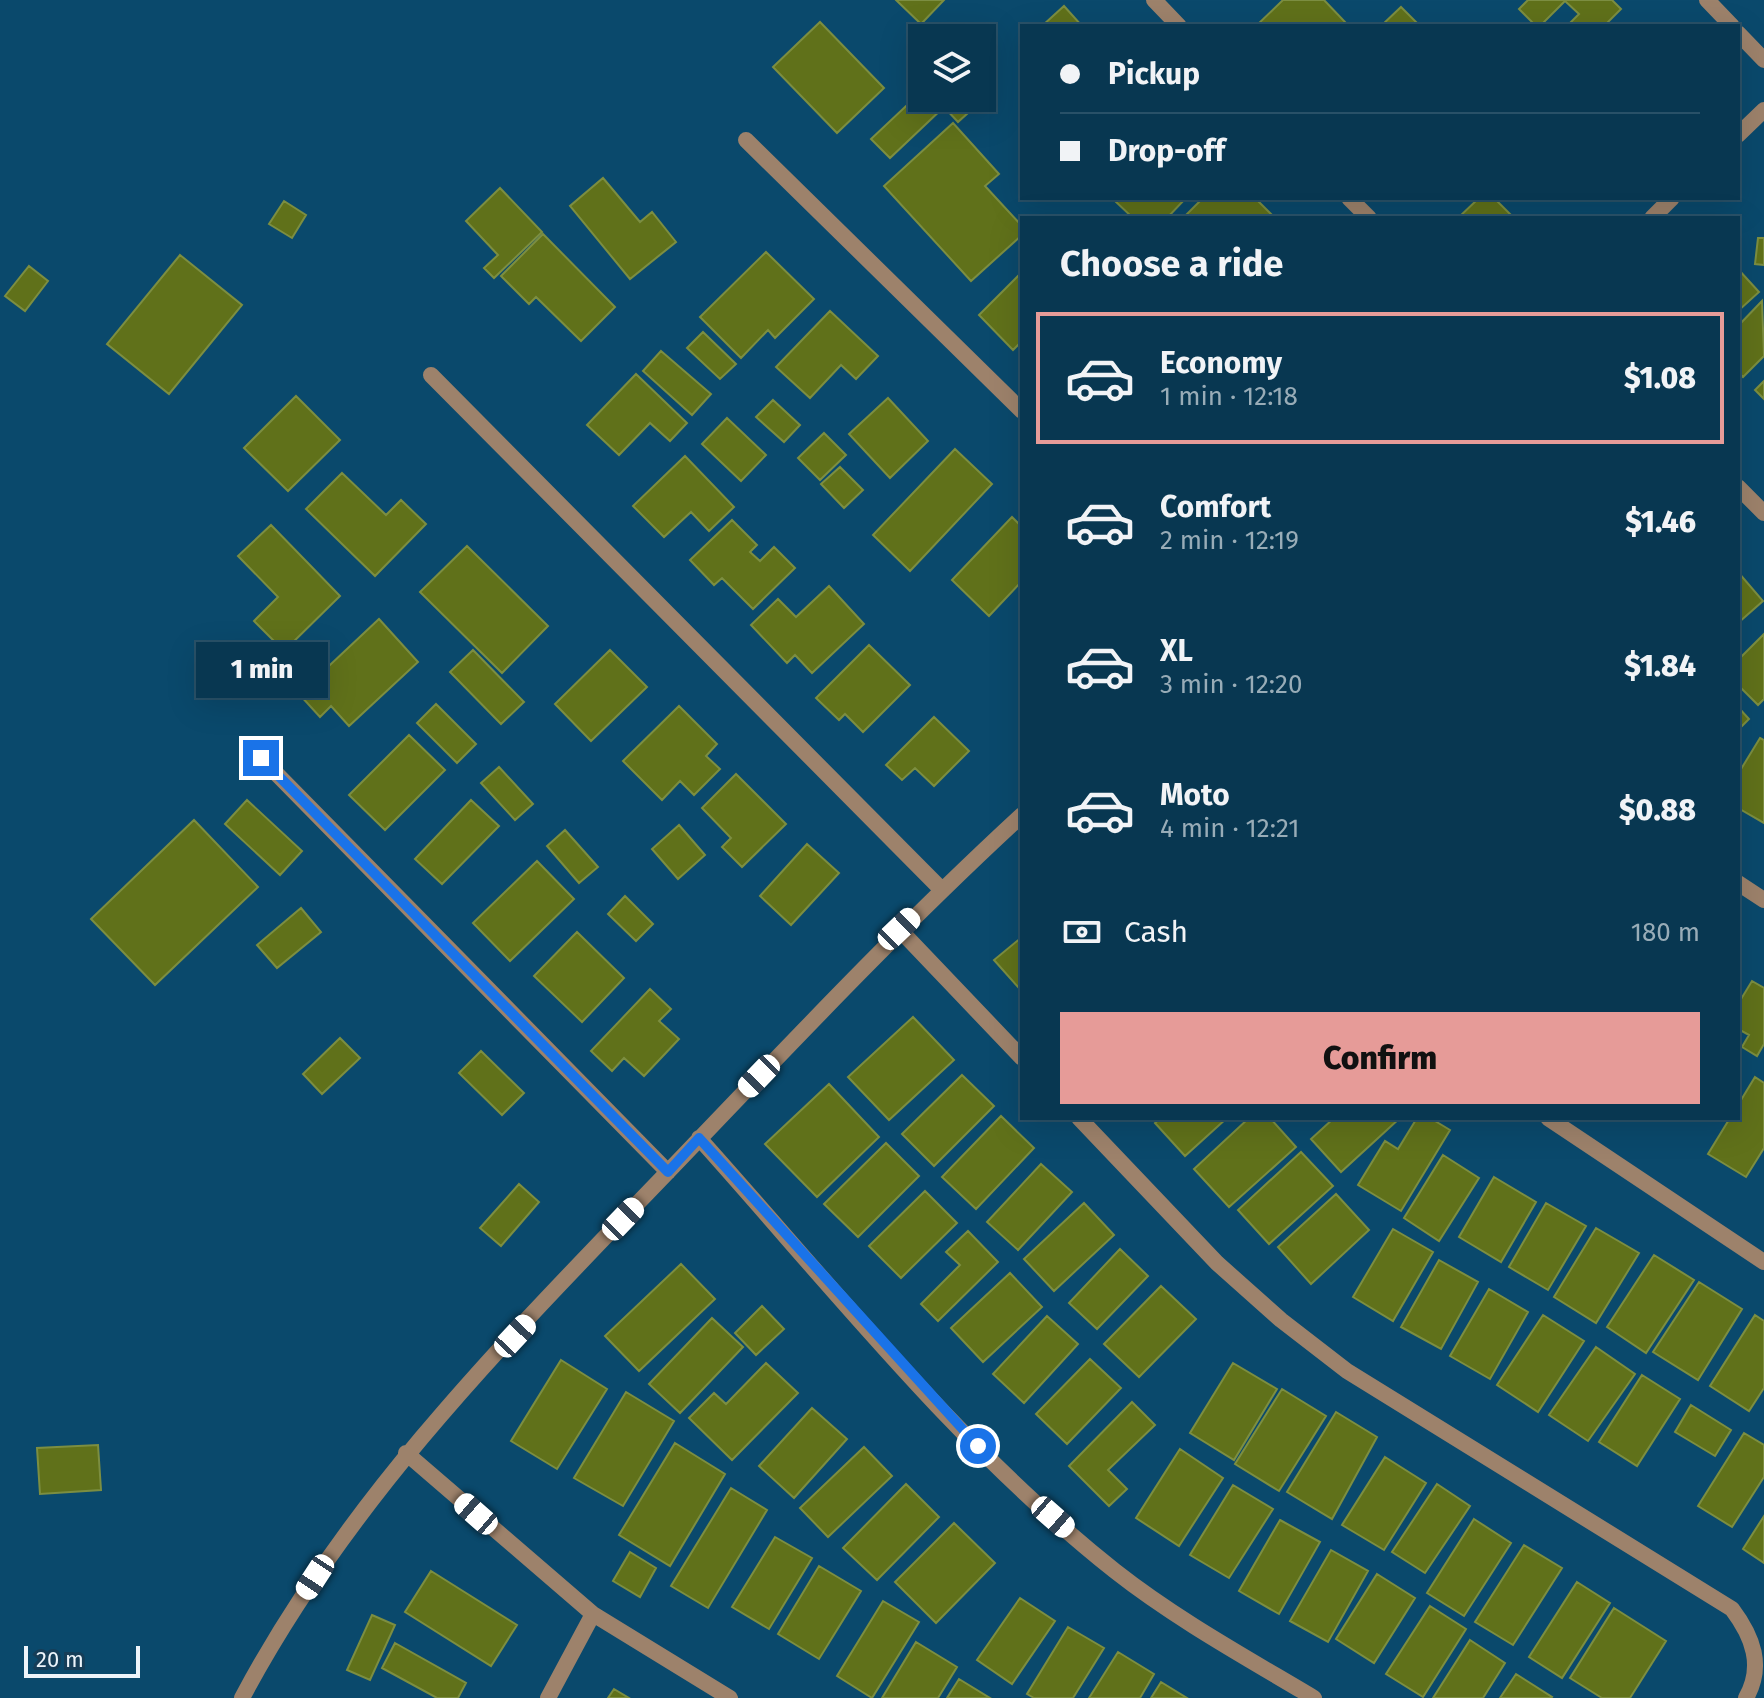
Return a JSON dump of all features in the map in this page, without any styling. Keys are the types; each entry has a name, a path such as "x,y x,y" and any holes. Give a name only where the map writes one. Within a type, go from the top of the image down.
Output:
{"street":[{"path":"1154,0 1177,24"},
{"path":"1707,0 1730,24"},
{"path":"1740,35 1764,60"},
{"path":"1740,133 1764,110"},
{"path":"746,140 1020,409"},
{"path":"1351,200 1367,216"},
{"path":"1654,216 1670,200"},
{"path":"431,375 941,889"},
{"path":"1740,489 1764,513"},
{"path":"261,758 668,1172"},
{"path":"242,1698 271,1643 329,1555 406,1453 699,1138 899,929 1020,817"},
{"path":"1740,884 1764,900"},
{"path":"899,929 1020,1056"},
{"path":"1081,1120 1217,1263 1281,1320 1347,1371 1732,1609 1755,1648 1755,1682 1746,1698"},
{"path":"1551,1120 1764,1262"},
{"path":"699,1138 959,1428 1032,1499 1116,1571 1234,1651 1314,1698"},
{"path":"406,1453 593,1614 730,1698"},
{"path":"548,1698 593,1614"}],"building":[{"path":"896,0 944,0 921,24"},
{"path":"1283,0 1324,0 1345,22 1343,24 1258,24"},
{"path":"1528,0 1612,0 1621,9 1606,24 1569,24 1579,14 1565,1 1542,24 1534,24 1519,9"},
{"path":"1064,6 1080,24 1044,24"},
{"path":"1401,7 1418,24 1383,24"},
{"path":"820,22 884,88 837,133 773,67"},
{"path":"908,104 908,112 939,112 890,158 871,139"},
{"path":"949,112 969,112 958,122"},
{"path":"953,123 999,174 985,186 1020,224 1020,237 971,281 884,186"},
{"path":"603,178 640,222 652,212 676,242 630,279 570,206"},
{"path":"500,188 542,232 494,278 484,268 498,255 466,221"},
{"path":"1184,200 1169,216 1131,216 1115,201"},
{"path":"1201,200 1257,200 1273,216 1185,216"},
{"path":"1477,200 1496,200 1512,216 1460,216"},
{"path":"284,201 306,215 292,238 269,224"},
{"path":"543,234 615,307 581,341 536,297 529,304 501,276"},
{"path":"1758,238 1764,238 1764,265 1755,264"},
{"path":"766,252 814,299 775,338 768,330 741,358 700,317"},
{"path":"180,255 242,305 169,394 107,344"},
{"path":"29,266 48,281 25,311 5,296"},
{"path":"1740,271 1759,292 1740,309"},
{"path":"1020,274 1020,343 1013,350 979,315"},
{"path":"1762,301 1764,356 1743,377 1740,374 1740,324"},
{"path":"830,311 878,356 856,379 841,365 810,398 776,367"},
{"path":"703,332 736,364 720,379 687,348"},
{"path":"661,351 711,394 692,415 643,371"},
{"path":"636,374 687,423 670,441 650,423 619,455 587,425"},
{"path":"1764,381 1764,399 1755,390"},
{"path":"296,396 340,440 288,491 244,448"},
{"path":"888,398 928,441 890,478 849,434"},
{"path":"773,400 800,425 784,442 756,417"},
{"path":"727,418 766,455 741,481 702,444"},
{"path":"824,433 846,455 820,480 798,458"},
{"path":"955,449 992,484 910,571 873,535"},
{"path":"685,456 734,507 709,531 691,512 664,537 633,506"},
{"path":"840,467 863,490 844,508 821,484"},
{"path":"342,473 386,515 401,500 426,524 375,576 306,509"},
{"path":"1012,517 1020,525 1020,583 989,616 952,580"},
{"path":"732,520 757,545 750,552 760,561 774,547 795,568 753,609 722,578 714,585 690,560"},
{"path":"271,525 340,596 284,651 254,621 278,597 238,556"},
{"path":"467,546 548,626 502,673 420,592"},
{"path":"1740,574 1763,601 1740,621"},
{"path":"829,586 864,624 812,673 795,655 787,663 751,625 778,599 796,617"},
{"path":"379,619 418,662 349,726 331,706 320,717 299,694"},
{"path":"1764,634 1764,699 1758,705 1740,687 1740,658"},
{"path":"869,645 910,685 863,732 845,714 839,720 816,698"},
{"path":"473,650 524,702 501,724 450,672"},
{"path":"610,650 647,687 591,741 555,704"},
{"path":"436,704 476,744 457,763 417,723"},
{"path":"679,706 717,744 706,756 720,769 694,795 680,781 662,800 623,761"},
{"path":"1740,709 1749,719 1740,728"},
{"path":"934,717 969,751 934,786 915,768 902,780 886,765"},
{"path":"409,735 445,770 385,830 349,795"},
{"path":"1760,738 1764,740 1764,823 1740,809 1740,771"},
{"path":"499,767 533,804 515,820 481,783"},
{"path":"736,774 786,824 742,867 722,847 731,838 702,808"},
{"path":"247,800 302,851 280,875 225,824"},
{"path":"471,800 499,826 442,884 415,859"},
{"path":"194,820 258,887 155,985 91,919"},
{"path":"679,825 705,855 678,879 652,849"},
{"path":"565,830 598,867 579,883 547,846"},
{"path":"807,844 839,873 791,925 760,896"},
{"path":"537,861 574,899 510,961 473,923"},
{"path":"625,896 653,924 636,941 608,914"},
{"path":"301,908 321,932 277,968 257,945"},
{"path":"577,932 624,978 582,1022 534,976"},
{"path":"1020,939 1019,988 994,960"},
{"path":"1752,981 1764,988 1764,1044 1757,1056 1742,1047 1749,1035 1740,1030 1740,1001"},
{"path":"650,989 671,1009 659,1021 679,1039 644,1076 624,1058 612,1071 591,1051"},
{"path":"913,1017 954,1060 889,1120 848,1077"},
{"path":"340,1038 360,1058 322,1094 303,1074"},
{"path":"481,1051 524,1093 502,1115 459,1073"},
{"path":"962,1075 994,1106 934,1166 902,1134"},
{"path":"1755,1077 1764,1083 1764,1148 1746,1177 1708,1154 1729,1120 1740,1120 1740,1102"},
{"path":"829,1084 879,1137 817,1197 765,1144"},
{"path":"1001,1116 1034,1148 976,1209 942,1177"},
{"path":"1159,1120 1225,1120 1185,1156 1155,1123"},
{"path":"1247,1120 1272,1120 1296,1147 1229,1207 1194,1169"},
{"path":"1332,1120 1398,1120 1341,1172 1311,1139"},
{"path":"1416,1120 1433,1120 1450,1130 1401,1211 1358,1185 1385,1141 1398,1149"},
{"path":"886,1143 919,1176 858,1237 824,1204"},
{"path":"1301,1152 1333,1186 1269,1244 1238,1210"},
{"path":"1443,1155 1479,1178 1439,1241 1404,1218"},
{"path":"1041,1164 1072,1192 1018,1250 987,1222"},
{"path":"1494,1177 1536,1202 1501,1262 1459,1237"},
{"path":"519,1184 539,1202 501,1246 480,1228"},
{"path":"925,1191 957,1223 901,1278 869,1246"},
{"path":"1336,1194 1369,1230 1311,1284 1278,1247"},
{"path":"1084,1203 1114,1235 1054,1291 1024,1259"},
{"path":"1546,1203 1586,1226 1548,1290 1509,1267"},
{"path":"1596,1228 1639,1253 1596,1323 1554,1297"},
{"path":"1393,1229 1433,1252 1393,1321 1353,1297"},
{"path":"968,1231 998,1262 938,1321 921,1304 960,1265 946,1252"},
{"path":"1120,1249 1148,1276 1097,1329 1069,1303"},
{"path":"1654,1255 1694,1280 1646,1353 1607,1327"},
{"path":"1439,1260 1478,1282 1441,1349 1401,1327"},
{"path":"681,1264 715,1299 639,1371 605,1336"},
{"path":"1010,1273 1042,1307 983,1362 951,1328"},
{"path":"1699,1282 1742,1309 1698,1380 1653,1352"},
{"path":"1161,1286 1196,1319 1139,1377 1104,1344"},
{"path":"1489,1289 1528,1312 1490,1379 1450,1356"},
{"path":"762,1306 784,1329 756,1355 735,1333"},
{"path":"1543,1315 1584,1341 1538,1412 1497,1385"},
{"path":"1755,1315 1764,1321 1764,1388 1749,1411 1710,1386"},
{"path":"1047,1316 1078,1344 1024,1403 993,1374"},
{"path":"712,1318 743,1347 680,1413 649,1384"},
{"path":"1596,1347 1635,1374 1588,1441 1549,1415"},
{"path":"1090,1359 1121,1388 1067,1444 1036,1414"},
{"path":"561,1360 607,1389 557,1469 511,1441"},
{"path":"766,1363 798,1393 732,1460 689,1418 714,1393 726,1404"},
{"path":"1233,1363 1277,1389 1234,1460 1190,1433"},
{"path":"1642,1375 1680,1399 1637,1466 1599,1442"},
{"path":"1282,1389 1326,1416 1279,1491 1235,1464"},
{"path":"626,1392 674,1421 623,1506 574,1478"},
{"path":"1132,1402 1155,1425 1108,1470 1127,1489 1109,1506 1069,1466"},
{"path":"1691,1405 1731,1430 1715,1456 1675,1432"},
{"path":"812,1408 847,1439 794,1498 759,1466"},
{"path":"1336,1412 1377,1437 1332,1519 1287,1492"},
{"path":"1744,1433 1764,1445 1764,1477 1732,1527 1698,1506"},
{"path":"675,1443 725,1474 670,1566 619,1535"},
{"path":"98,1445 101,1490 40,1494 37,1448"},
{"path":"864,1447 892,1476 828,1537 800,1508"},
{"path":"1180,1449 1223,1478 1179,1546 1136,1518"},
{"path":"1385,1457 1426,1483 1384,1550 1342,1525"},
{"path":"906,1484 939,1517 877,1580 843,1548"},
{"path":"1437,1484 1470,1506 1425,1573 1392,1552"},
{"path":"1233,1485 1273,1509 1229,1578 1190,1555"},
{"path":"731,1488 767,1510 708,1608 671,1586"},
{"path":"1764,1516 1764,1563 1743,1549"},
{"path":"1474,1519 1511,1543 1464,1616 1427,1593"},
{"path":"1280,1520 1320,1542 1279,1614 1239,1591"},
{"path":"954,1523 995,1563 936,1623 895,1582"},
{"path":"775,1537 812,1558 769,1629 732,1607"},
{"path":"1524,1545 1562,1568 1513,1645 1475,1622"},
{"path":"1331,1550 1368,1571 1328,1642 1290,1621"},
{"path":"630,1552 656,1568 640,1597 613,1581"},
{"path":"819,1566 861,1591 819,1659 778,1634"},
{"path":"431,1571 517,1625 491,1666 405,1612"},
{"path":"1377,1574 1415,1598 1374,1663 1336,1639"},
{"path":"1577,1582 1610,1603 1562,1678 1529,1657"},
{"path":"1020,1598 1055,1621 1012,1684 977,1660"},
{"path":"883,1601 919,1622 872,1698 837,1676"},
{"path":"1430,1606 1466,1629 1423,1697 1386,1674"},
{"path":"1614,1608 1666,1641 1630,1698 1602,1698 1570,1678"},
{"path":"372,1615 395,1625 370,1680 347,1670"},
{"path":"1068,1627 1104,1648 1073,1698 1034,1698 1027,1694"},
{"path":"1470,1640 1505,1663 1483,1698 1433,1698"},
{"path":"916,1642 957,1667 938,1698 882,1698"},
{"path":"395,1643 466,1683 458,1698 437,1698 382,1668"},
{"path":"1118,1652 1154,1674 1140,1698 1089,1698"},
{"path":"1516,1674 1552,1697 1500,1698"},
{"path":"959,1679 990,1698 947,1698"},
{"path":"1161,1682 1187,1698 1151,1698"},
{"path":"614,1689 629,1698 608,1698"}],"route":[{"path":"261,758 668,1172 699,1138 978,1446"}]}
